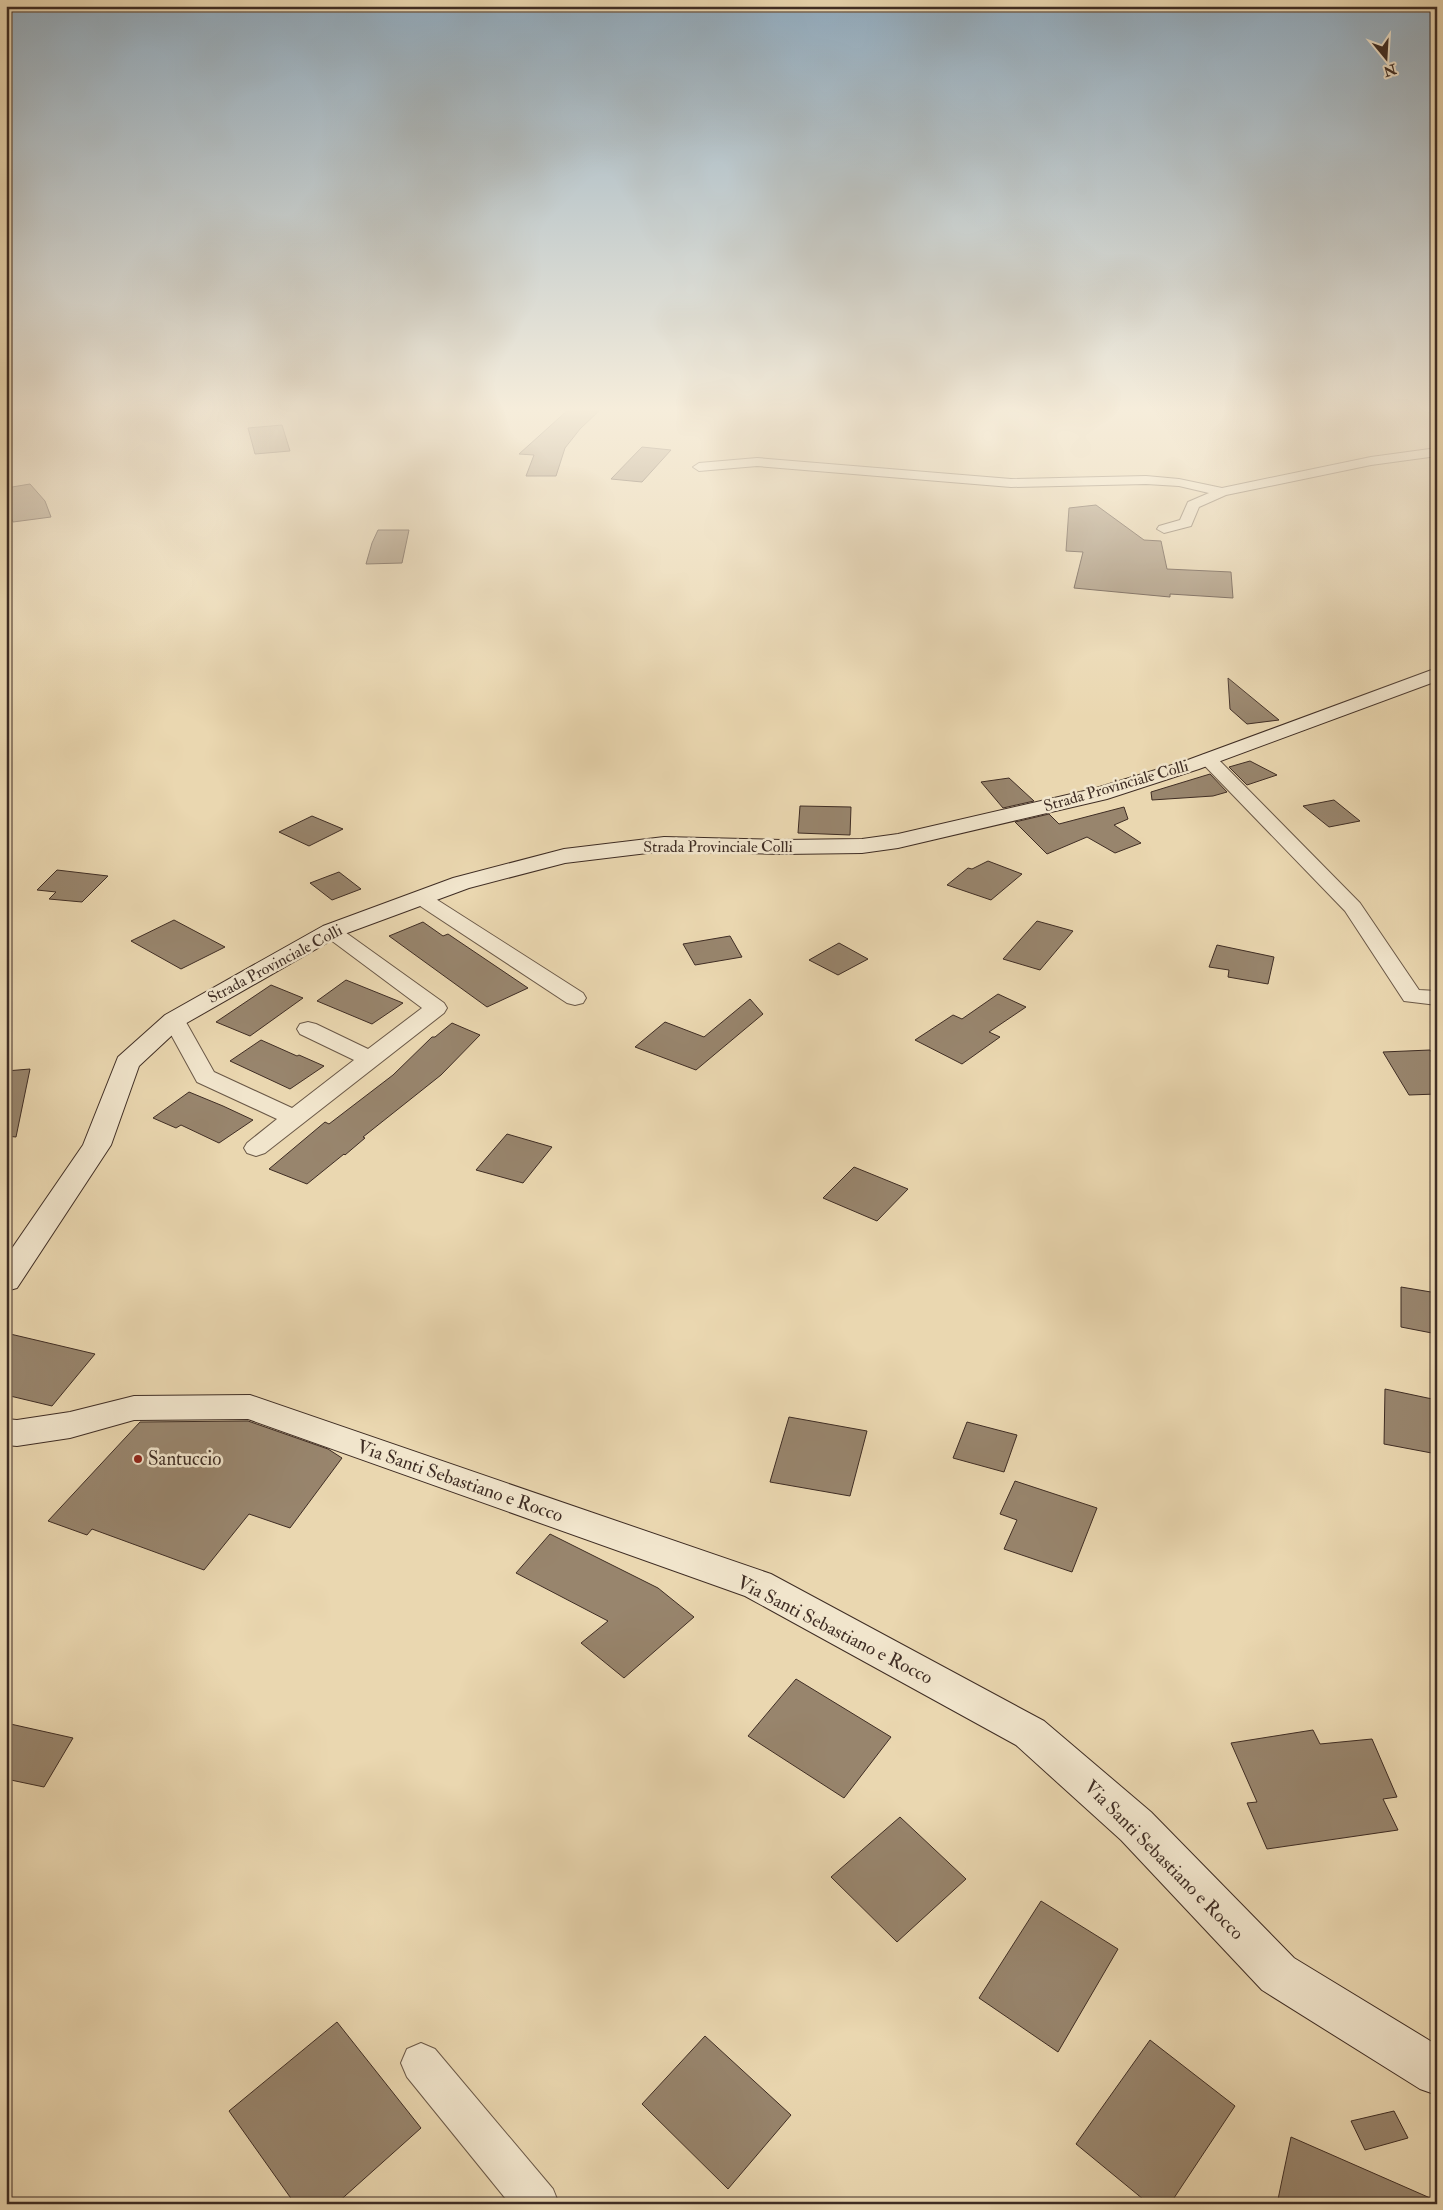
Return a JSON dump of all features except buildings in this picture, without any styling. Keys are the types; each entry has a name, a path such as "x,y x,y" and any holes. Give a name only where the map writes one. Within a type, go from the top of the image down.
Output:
{"street":[{"path":"1164,530 1186,524 1191,512"},
{"name":"Strada Provinciale Colli","path":"6,1281 97,1145 127,1064 174,1020 331,931 461,884 573,854 664,844 791,847 862,846 898,840 1099,794 1208,759 1437,674"},
{"path":"1208,759 1354,907 1412,996 1437,998"},
{"path":"420,898 575,998"},
{"path":"256,1148 436,1008 331,931"},
{"path":"174,1020 205,1077 294,1118"},
{"path":"308,1029 370,1059"},
{"name":"Via Santi Sebastiano e Rocco","path":"6,1432 17,1433 70,1425 134,1408 250,1407 758,1585 1030,1733 1136,1826 1278,1974 1437,2072"},
{"path":"421,2064 538,2204"}],"place":[{"name":"Santuccio","path":"138,1459"}]}
